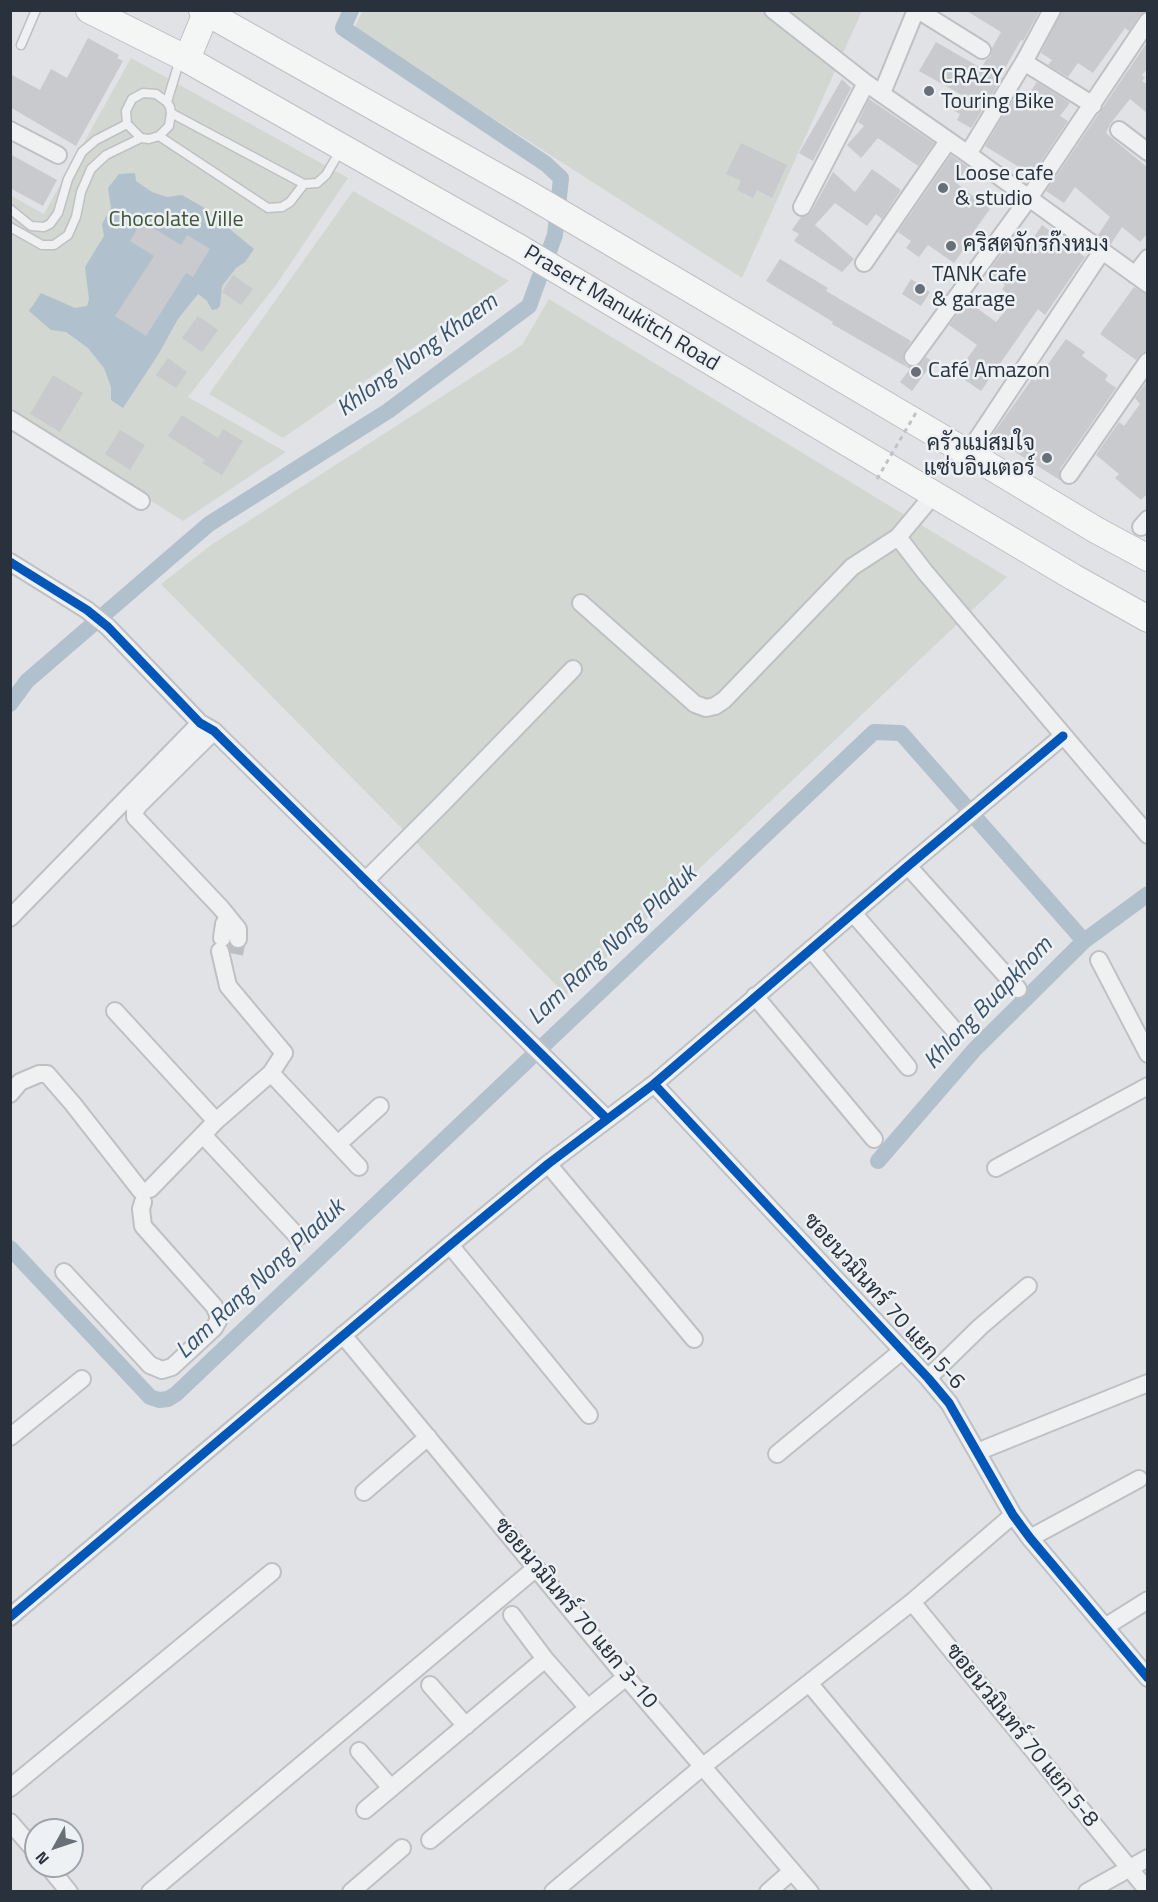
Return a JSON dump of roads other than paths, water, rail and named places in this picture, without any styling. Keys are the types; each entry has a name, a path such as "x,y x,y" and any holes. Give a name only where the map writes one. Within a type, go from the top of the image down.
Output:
{"main road":[{"name":"Prasert Manukitch Road","path":"89,10 184,57 518,247 575,283 1148,619"},
{"path":"184,57 204,12 527,193 1096,530 1148,558"}],"street":[{"path":"773,10 866,83 969,154 1141,279 1148,258"},
{"path":"882,93 917,10 982,50"},
{"path":"969,154 1052,10"},
{"path":"913,357 1029,198 1148,21"},
{"path":"1024,62 1093,105"},
{"path":"802,207 866,83"},
{"path":"10,130 58,155"},
{"path":"1119,130 1148,152"},
{"path":"864,263 948,141"},
{"path":"968,453 1102,251"},
{"path":"1069,475 1148,361"},
{"path":"10,419 141,501"},
{"path":"581,603 695,704 706,708 715,706 724,700 852,567 898,537 934,494"},
{"path":"898,537 925,572 1148,835"},
{"path":"10,562 87,610 108,627 607,1119"},
{"path":"365,881 573,669"},
{"path":"64,1272 150,1365 162,1370 172,1367 214,1328 218,1321 218,1314 214,1306 143,1226 141,1209 145,1194 216,1121 271,1073 284,1053 228,986 224,969 229,945 224,924 228,918 135,818 135,811 139,805 207,727"},
{"path":"10,918 207,727"},
{"path":"10,1617 450,1245 548,1164 654,1084 1063,736"},
{"path":"908,866 1018,989"},
{"path":"853,913 955,1031"},
{"path":"811,949 908,1067"},
{"path":"1099,960 1146,1046"},
{"path":"755,996 874,1139"},
{"path":"115,1011 216,1121"},
{"path":"271,1073 359,1167"},
{"path":"10,1095 20,1082 39,1074 47,1074 145,1194"},
{"name":"ซอยนวมินทร์ 70 แยก 5-6","path":"654,1084 903,1350 949,1403 1013,1515 1148,1678"},
{"path":"996,1167 1148,1086"},
{"path":"338,1144 380,1106"},
{"path":"203,1135 298,1238"},
{"path":"548,1164 694,1339"},
{"path":"450,1245 589,1415"},
{"path":"928,1378 980,1327 1028,1286"},
{"name":"ซอยนวมินทร์ 70 แยก 3-10","path":"343,1335 626,1677 810,1892"},
{"path":"777,1454 903,1350"},
{"path":"10,1437 82,1379"},
{"path":"977,1452 1148,1383"},
{"path":"364,1492 428,1437"},
{"path":"1030,1538 1139,1479"},
{"path":"553,1892 702,1767 912,1602 1013,1515"},
{"path":"150,1892 536,1568"},
{"path":"10,1788 272,1572"},
{"path":"1105,1627 1148,1600"},
{"name":"ซอยนวมินทร์ 70 แยก 5-8","path":"912,1602 1148,1891"},
{"path":"512,1615 545,1659 588,1708"},
{"path":"366,1810 545,1659"},
{"path":"430,1840 626,1677"},
{"path":"809,1683 983,1892"},
{"path":"430,1685 466,1726"},
{"path":"359,1751 391,1788"},
{"path":"10,1822 24,1838"},
{"path":"351,1892 402,1848"},
{"path":"1087,1892 1148,1858"},
{"path":"768,1892 792,1871"},
{"path":"58,1878 69,1892"}],"lane":[{"path":"21,45 36,10"},
{"path":"166,102 184,57"},
{"path":"143,93 156,94 166,102 171,113 168,126 159,136 149,140 141,138 128,124 126,111 132,99 143,93"},
{"path":"171,113 304,183 317,183 326,175 342,148"},
{"path":"10,209 31,226 44,227 50,224 58,213 68,179 82,152 96,140 128,124"},
{"path":"159,136 268,208 282,207 290,202 304,183"},
{"path":"10,227 42,245 54,245 68,235 76,217 81,192 91,169 106,155 141,138"}],"water":[{"path":"135,173 136,181 152,192 167,197 182,195 203,207 254,249 222,286 220,306 217,309 212,310 207,301 198,294 178,319 158,355 123,408 111,400 111,387 104,368 88,348 66,332 51,330 29,311 41,293 75,308 87,306 89,299 85,267 104,236 102,224 111,208 108,188 119,174"}],"waterway":[{"name":"Khlong Nong Khaem","path":"10,704 27,681 209,524 388,411 529,306 555,235 561,178 546,164 343,28 351,10"},
{"name":"Lam Rang Nong Pladuk","path":"10,1248 150,1397 159,1400 168,1399 176,1394 874,732 901,733 1084,941"},
{"name":"Khlong Buapkhom","path":"878,1161 975,1049 1084,941 1148,894"}],"tunnel":[{"path":"235,954 238,939"}],"place":[{"name":"CRAZY Touring Bike","path":"929,91"},
{"name":"Loose cafe & studio","path":"943,188"},
{"name":"คริสตจักรก๊งหมง","path":"951,246"},
{"name":"TANK cafe & garage","path":"920,289"},
{"name":"Café Amazon","path":"916,372"},
{"name":"ครัวแม่สมใจ แซ่บอินเตอร์","path":"1047,458"}],"park label":[{"name":"Chocolate Ville","path":"176,221"}]}
